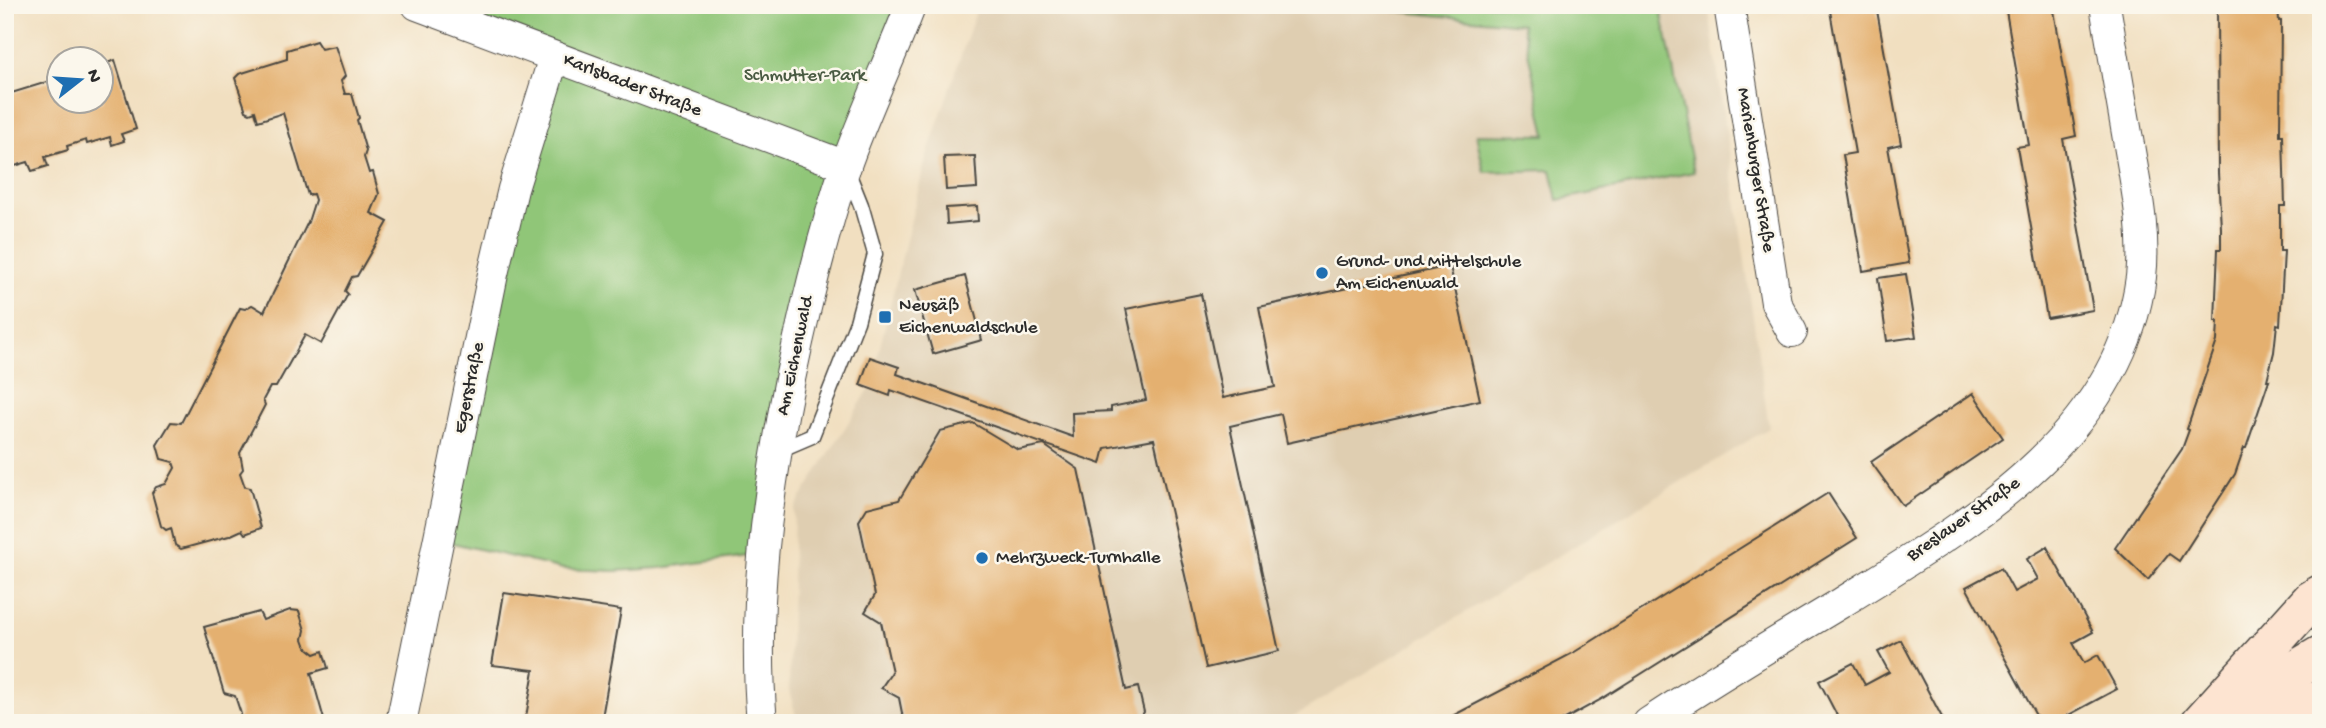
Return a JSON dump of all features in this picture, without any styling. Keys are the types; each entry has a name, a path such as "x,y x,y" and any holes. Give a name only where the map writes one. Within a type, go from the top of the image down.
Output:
{"street":[{"name":"Karlsbader Straße","path":"418,5 846,166"},
{"name":"Am Eichenwald","path":"762,723 759,624 764,542 776,451 814,272 846,166 911,5"},
{"name":"Marienburger Straße","path":"1730,5 1776,303 1792,332"},
{"name":"Breslauer Straße","path":"1648,723 1896,568 1995,501 2031,471 2057,444 2085,412 2107,379 2135,312 2141,274 2141,237 2136,191 2105,5"},
{"name":"Egerstraße","path":"401,723 493,274 513,189 554,57"},
{"path":"2200,723 2318,592"},
{"path":"2206,723 2321,655"},
{"path":"2227,723 2321,700"}],"lane":[{"path":"776,451 812,436 857,322 875,254 846,166"}],"shaded area":[{"name":"Grund- und Mittelschule Am Eichenwald","path":"978,5 1708,5 1769,428 1283,723 798,723 789,690 794,509 870,388 926,158"}],"green space":[{"name":"Schmutter-Park","path":"417,5 911,5 846,166 763,554 660,568 615,571 563,569 440,540 554,57"},
{"path":"1334,5 1660,5 1694,172 1558,200 1551,170 1484,172 1476,134 1546,135 1522,24"}],"building":[{"path":"1829,5 1876,5 1901,144 1888,147 1909,263 1863,271 1843,155 1855,153"},
{"path":"2005,5 2053,5 2076,136 2063,139 2093,310 2047,318 2017,147 2029,145"},
{"path":"2217,5 2278,5 2281,21 2280,135 2283,135 2285,206 2280,206 2280,251 2284,251 2280,325 2277,324 2269,380 2235,474 2179,561 2169,554 2148,580 2115,548 2182,449 2217,341 2218,321 2215,321 2221,228"},
{"path":"316,41 321,49 335,46 345,76 341,81 345,94 352,94 366,151 364,157 369,173 373,172 379,194 371,213 388,222 357,276 352,277 345,291 348,294 321,344 305,335 276,387 270,387 263,400 265,405 240,453 243,469 240,473 245,487 250,488 261,528 245,534 242,530 181,549 175,545 171,528 166,530 161,526 152,493 156,487 166,484 175,468 173,462 161,459 157,445 171,422 181,423 240,308 245,309 252,305 264,312 308,222 315,200 313,194 308,195 283,113 258,121 255,111 246,111 235,78 239,74 287,59 287,50"},
{"path":"116,63 136,129 121,134 124,141 112,145 110,137 87,144 86,140 67,146 68,150 45,157 48,166 32,171 28,162 5,169 5,95 46,82 46,116 116,116"},
{"path":"975,156 977,188 946,190 944,157"},
{"path":"977,206 978,221 947,224 946,208"},
{"path":"1450,266 1480,400 1287,443 1281,414 1230,426 1279,651 1206,668 1154,439 1105,448 1101,464 891,390 890,396 860,385 870,357 899,367 897,374 1073,437 1072,413 1111,411 1111,407 1146,400 1126,309 1201,294 1223,398 1275,387 1259,307"},
{"path":"1906,274 1916,337 1887,341 1878,278"},
{"path":"965,276 982,340 933,354 915,290"},
{"path":"1973,393 2003,438 1903,506 1871,462"},
{"name":"Mehrzweck-Turnhalle","path":"973,423 1018,450 1044,445 1078,469 1126,690 1138,687 1144,712 1136,723 904,723 899,698 881,688 892,672 881,622 865,612 875,595 859,521 867,508 899,500 940,431"},
{"path":"1828,493 1857,538 1600,700 1558,723 1439,723 1573,653"},
{"path":"2047,547 2093,632 2073,643 2084,663 2098,655 2117,689 2054,723 2040,723 1966,587 2001,568 2014,592 2038,579 2027,559"},
{"path":"504,593 621,610 601,723 525,723 534,670 492,665"},
{"path":"290,610 299,611 305,630 303,639 306,647 315,654 323,651 328,668 311,673 325,723 236,723 241,714 235,696 224,693 204,627 259,612 263,620"},
{"path":"1901,640 1945,723 1841,723 1819,681 1853,663 1865,685 1889,672 1878,652"}],"place":[{"name":"Grund- und Mittelschule Am Eichenwald","path":"1322,273"},
{"name":"Neusäß Eichenwaldschule","path":"885,317"},
{"name":"Mehrzweck-Turnhalle","path":"982,558"}]}
